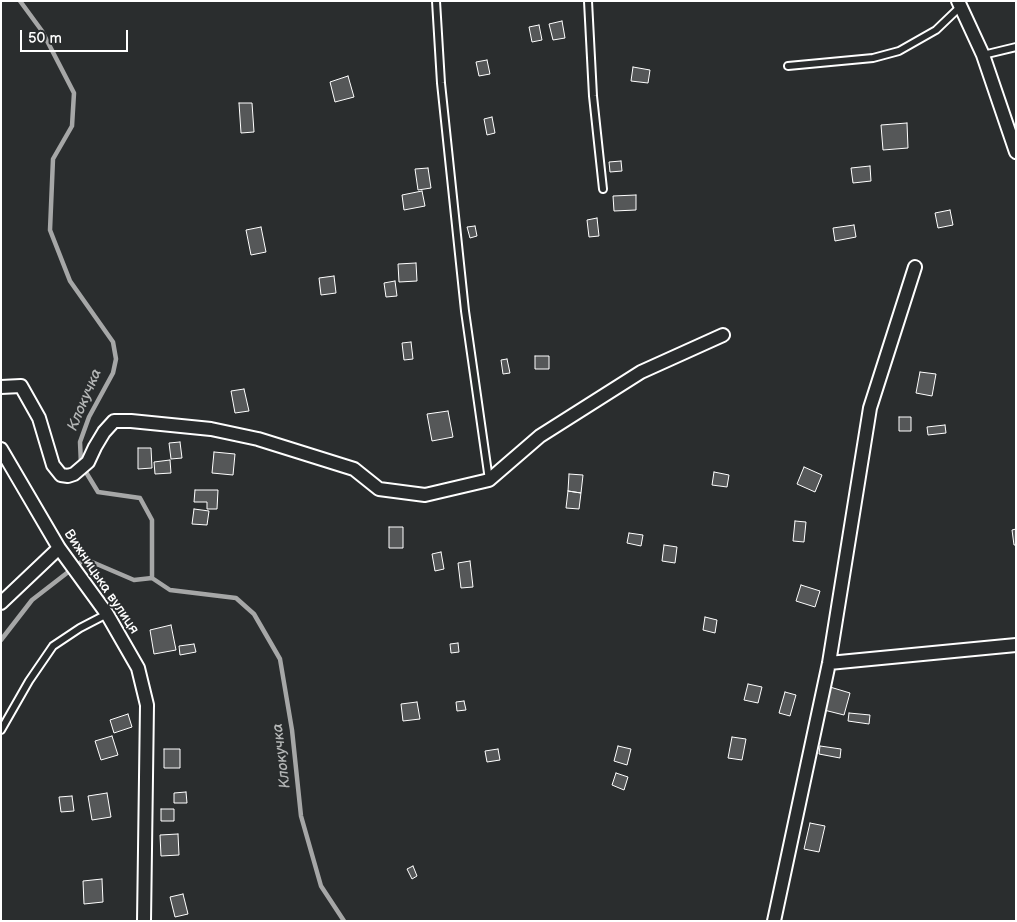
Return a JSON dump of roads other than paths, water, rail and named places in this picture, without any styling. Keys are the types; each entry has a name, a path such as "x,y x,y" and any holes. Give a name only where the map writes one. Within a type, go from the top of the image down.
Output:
{"street":[{"path":"959,4 982,55 1016,152"},
{"path":"774,921 829,663 870,408 915,267"},
{"path":"1,387 21,386 39,418 52,466 61,475 68,476 74,474 88,462 104,432 114,421 132,421 211,429 258,439 354,469 379,489 425,495 489,480 540,436 641,372 723,335"},
{"name":"Вижницька вулиця","path":"1,449 62,553 107,614 138,668 147,705 144,921"},
{"path":"1,603 62,553"},
{"path":"829,663 1016,645"}],"lane":[{"path":"436,1 442,84 464,302 489,480"},
{"path":"588,1 593,96 603,189"},
{"path":"788,66 873,58 899,51 936,30 959,4"},
{"path":"982,55 1016,47"},
{"path":"1,730 29,681 53,646 80,628 107,614"}],"waterway":[{"name":"Клокучка","path":"20,1 42,31 74,93 72,126 53,159 50,230 70,281 113,342 116,359 113,373 89,417 80,442 81,464 98,492 140,498 152,520 152,578 170,590 236,598 254,614 280,659 292,730 301,816 321,886 344,921"},
{"path":"1,640 32,600 85,559 134,580 152,578"}]}
